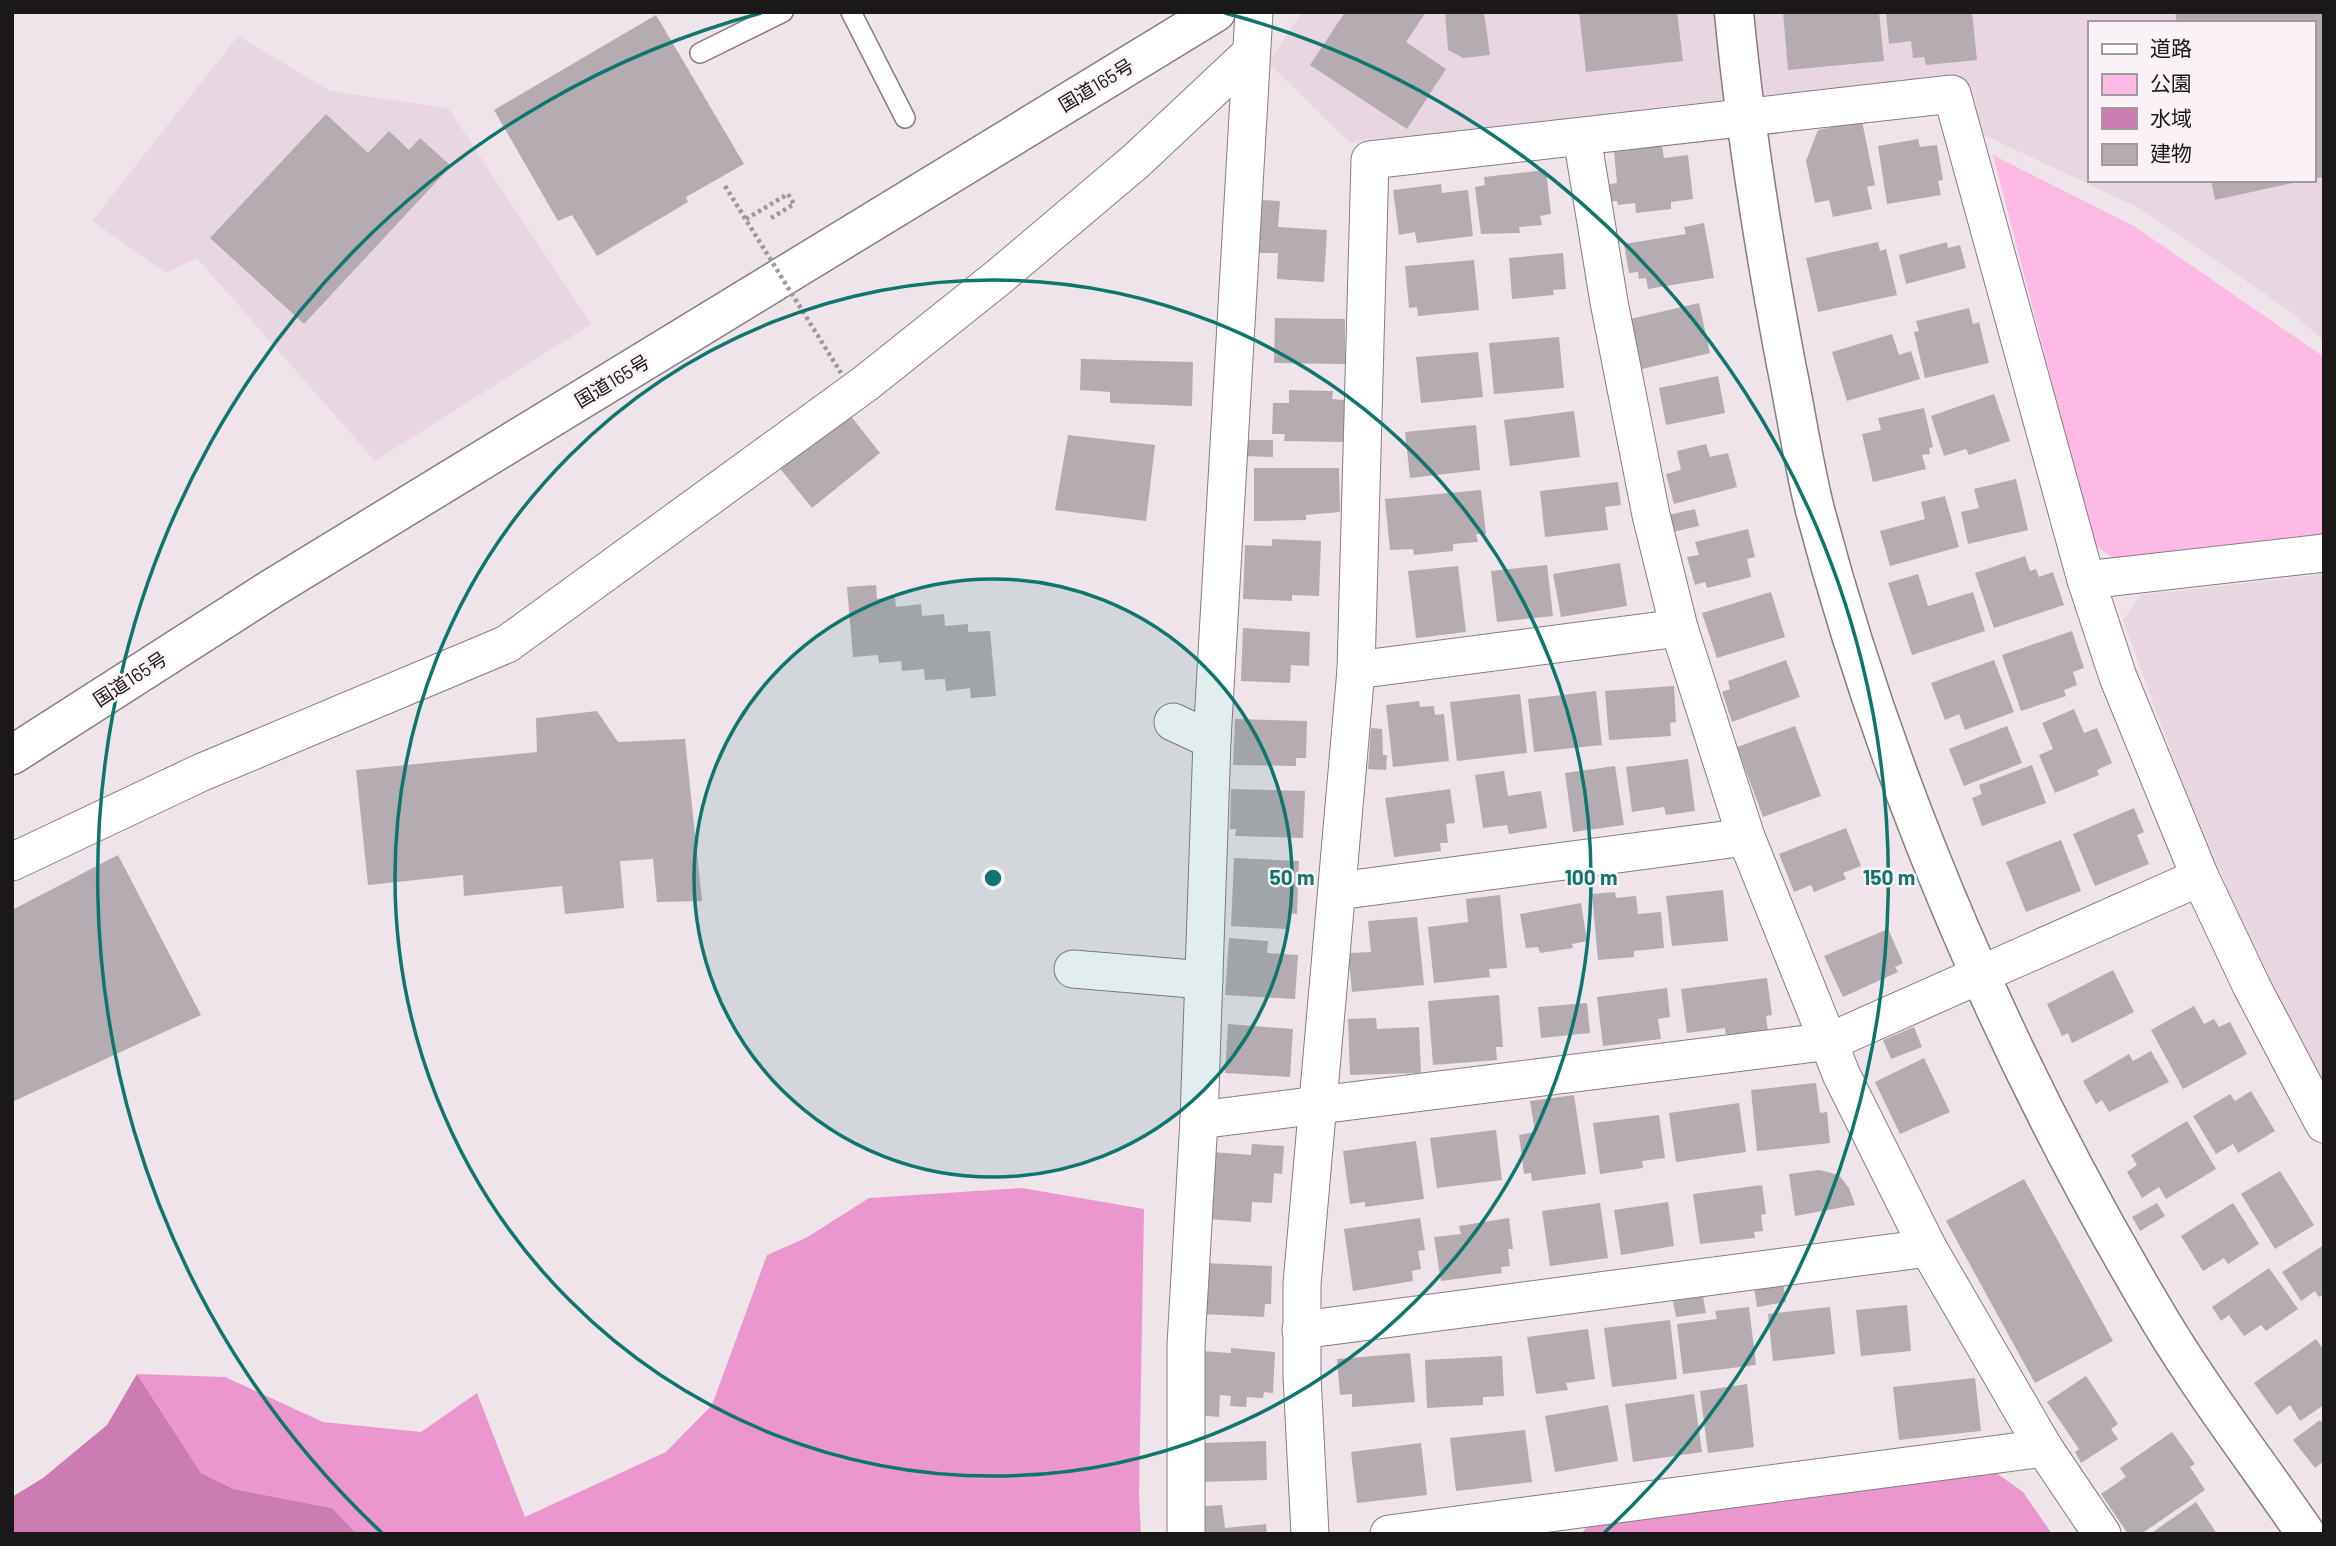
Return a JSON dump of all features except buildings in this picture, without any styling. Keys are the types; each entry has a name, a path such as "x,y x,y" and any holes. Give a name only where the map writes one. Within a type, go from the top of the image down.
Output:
{"main road":[{"name":"国道165号","path":"12,755 271,589 1216,12"},
{"path":"1734,12 1743,117 1765,254 1814,507 1882,729 1981,976 2056,1132 2163,1326 2306,1534"}],"street":[{"path":"1186,1534 1186,1345 1199,1120 1212,740 1249,55 1254,12"},
{"path":"12,862 200,773 507,644 866,383 1000,276 1115,179 1249,55"},
{"path":"1310,1534 1301,1330 1356,670 1370,160 1952,94 2086,580 2118,677 2200,877 2252,987 2324,1124"},
{"path":"1582,137 1629,409 1679,628 1746,837 1831,1041 1842,1076 1928,1248 2043,1448 2102,1534"},
{"path":"2086,580 2324,553"},
{"path":"1356,670 1679,628"},
{"path":"1173,722 1212,740"},
{"path":"1338,891 1746,837"},
{"path":"1199,1120 1831,1041 2200,877"},
{"path":"1073,969 1204,980"},
{"path":"1301,1330 1928,1248"},
{"path":"1389,1534 1553,1522 2043,1448"}],"lane":[{"path":"700,54 783,12"},
{"path":"851,12 905,118"}],"path":[{"path":"725,186 841,373"},
{"path":"746,219 788,194 794,204 768,220"}],"shaded area":[{"path":"1302,12 2324,12 2324,341 2290,311 2139,208 1982,134 1962,79 1350,143 1268,63"},
{"path":"238,36 330,91 448,108 591,324 375,461 197,258 166,273 92,221"},
{"path":"2324,574 2324,1086 2259,961 2183,785 2123,620 2141,595"},
{"path":"1022,1188 1144,1209 1139,1496 1141,1534 357,1534 332,1508 234,1489 201,1473 137,1374 225,1377 323,1422 421,1432 477,1393 525,1517 666,1452 712,1405 767,1255 806,1238 869,1198"},
{"path":"1995,1472 2023,1492 2052,1534 1581,1534 1589,1524"}],"green space":[{"path":"1993,155 2134,226 2324,357 2324,534 2117,561 2094,544"}],"water":[{"path":"137,1374 201,1473 234,1489 332,1508 357,1534 12,1534 12,1497 43,1478 107,1425"}]}
